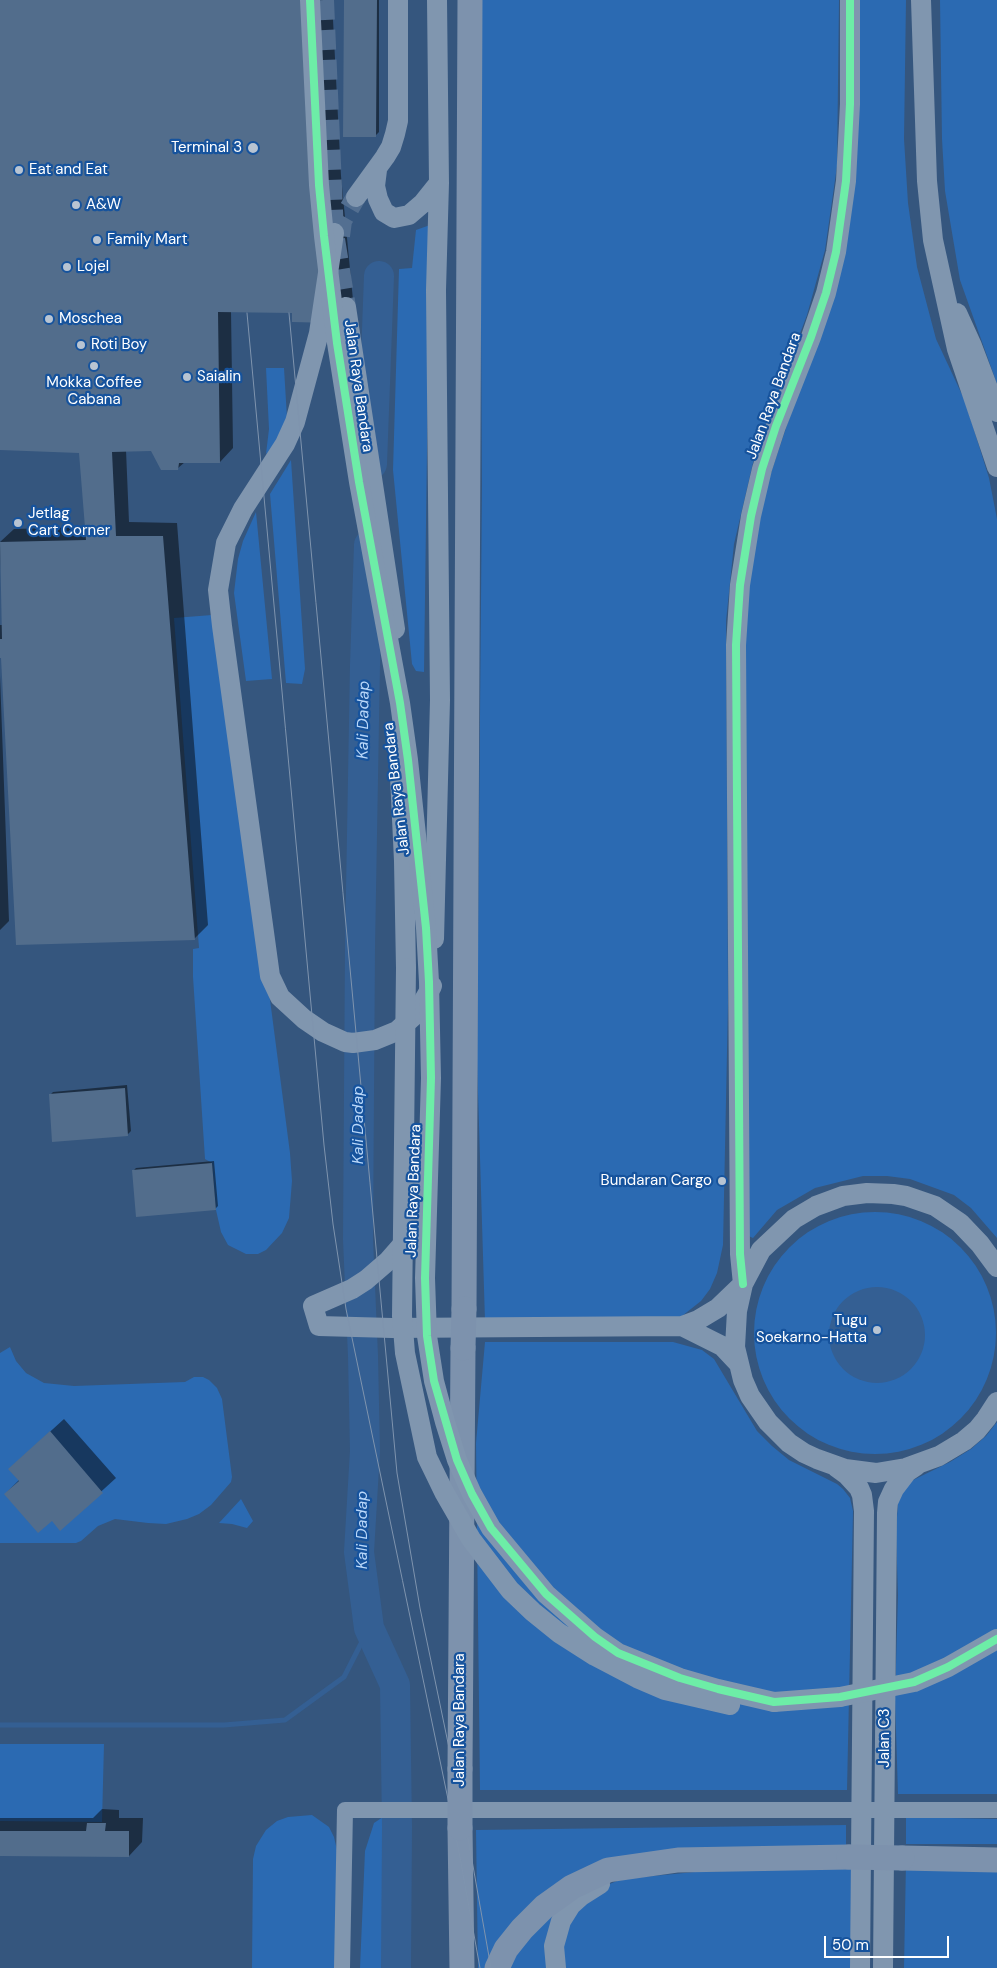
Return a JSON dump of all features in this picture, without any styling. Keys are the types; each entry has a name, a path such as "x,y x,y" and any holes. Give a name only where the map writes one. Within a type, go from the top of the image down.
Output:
{"main road":[{"name":"Jalan Raya Bandara","path":"462,1968 460,1769 470,0"},
{"path":"496,1968 506,1949 522,1929 544,1908 572,1887 608,1870 678,1860 902,1858 997,1860"}],"street":[{"name":"Jalan Raya Bandara","path":"310,0 319,185 337,343 358,482 400,703 426,928 431,1078 425,1278 427,1336 434,1381 461,1468 472,1494 491,1528 546,1594 595,1637 618,1653 672,1675 718,1689 774,1702 840,1698 914,1682 948,1667 997,1639"},
{"path":"356,197 377,170 391,147 398,121 398,0"},
{"name":"Jalan Raya Bandara","path":"437,0 439,183 436,299 440,700 432,984 419,1195 417,1212 411,1228 402,1244 388,1261 366,1280 333,1298 313,1306 318,1326 342,1328 682,1326"},
{"name":"Jalan Raya Bandara","path":"743,1284 740,1254 736,645 740,586 751,516 762,469 776,426 812,337 826,293 836,252 846,181 850,104 850,0"},
{"path":"921,0 926,181 933,240 957,349 997,466"},
{"path":"377,170 375,186 378,199 384,212 394,218 409,215 413,212 439,183"},
{"name":"Jalan Raya Bandara","path":"334,234 320,333 294,422 273,465 234,525 226,543 218,590 270,976 280,997 304,1019 323,1032 353,1043 375,1040 397,1031 416,1014 432,984"},
{"path":"941,277 972,346 997,412"},
{"path":"346,307 370,476 387,566 395,632 406,968 402,1316 407,1361 427,1457 448,1500 471,1539 510,1590 559,1633 595,1656 664,1690 738,1707 774,1702"},
{"path":"997,1267 980,1244 960,1223 934,1206 906,1196 867,1193 844,1196 829,1200 794,1219 761,1250 743,1284 735,1330 735,1347 743,1380 750,1396 768,1422 789,1443 811,1456 832,1465 861,1472 876,1473 906,1468 939,1456 964,1440 986,1419 997,1402"},
{"path":"682,1326 698,1320 718,1308 743,1284"},
{"path":"682,1326 722,1346 738,1364"},
{"name":"Jalan C3","path":"883,1968 887,1513 888,1502 900,1480 922,1462"},
{"name":"Jalan C3","path":"832,1465 847,1475 859,1488 864,1511 860,1968"},
{"path":"342,1968 345,1810 997,1810"},
{"path":"556,1968 554,1946 560,1921 580,1896 600,1884 620,1876 678,1860"}],"shaded area":[{"path":"481,0 839,0 837,166 825,250 807,315 753,463 734,544 726,621 728,1003 723,1245 717,1273 710,1289 701,1301 682,1316 667,1324 485,1321 477,1060 482,485"},
{"path":"856,0 906,0 904,139 908,203 917,267 936,339 965,401 989,478 997,519 997,1238 971,1208 954,1195 910,1179 887,1176 863,1176 815,1188 777,1210 753,1238 744,1234 745,627 752,554 766,488 840,266"},
{"path":"940,0 997,0 997,384 960,280 945,191 942,139"},
{"path":"430,225 424,672 416,671 412,664 393,470 399,269 412,268 416,230"},
{"path":"266,368 284,368 287,418 274,447 266,454 269,429"},
{"path":"291,460 305,669 302,684 286,683 270,494"},
{"path":"256,512 272,679 246,681 234,593 238,559 243,541"},
{"path":"212,615 269,992 290,1153 292,1181 289,1218 282,1233 266,1250 258,1254 246,1254 228,1245 221,1232 216,1210 212,1163 205,1159 193,977 193,949 199,948 174,618"},
{"path":"863,1212 887,1212 910,1217 932,1226 961,1247 976,1266 987,1287 994,1309 996,1333 994,1357 987,1379 976,1400 961,1419 932,1440 910,1449 887,1454 863,1454 840,1449 818,1440 798,1427 781,1410 768,1390 759,1368 754,1345 754,1321 759,1298 768,1276 781,1256 798,1239 818,1226 840,1217"},
{"path":"877,1287 895,1291 911,1301 921,1317 925,1335 921,1353 911,1369 895,1379 877,1383 859,1379 843,1369 833,1353 829,1335 833,1317 843,1301 859,1291"},
{"path":"485,1342 673,1342 702,1350 714,1359 757,1431 772,1446 789,1460 837,1484 843,1489 850,1498 853,1511 847,1790 480,1790 476,1443"},
{"path":"10,1347 16,1361 26,1373 44,1383 74,1386 185,1382 194,1377 203,1377 209,1380 217,1388 222,1399 232,1477 231,1482 211,1505 199,1514 187,1519 166,1524 115,1519 98,1526 76,1543 0,1543 0,1353"},
{"path":"997,1422 997,1794 898,1794 895,1699 898,1595 896,1532 898,1502 907,1483 950,1462 971,1449 986,1436"},
{"path":"241,1499 253,1521 247,1528 219,1523"},
{"path":"0,1744 104,1744 102,1822 0,1821"},
{"path":"312,1815 329,1827 337,1850 336,1968 252,1968 253,1859 256,1846 266,1830 277,1821 288,1817"},
{"path":"386,1815 384,1968 360,1968 365,1851 374,1823"},
{"path":"906,1817 997,1819 997,1844 906,1844"},
{"path":"846,1825 846,1852 601,1862 491,1968 478,1968 476,1830"},
{"path":"906,1862 997,1868 997,1968 904,1968"},
{"path":"852,1866 853,1968 564,1968 562,1946 570,1918 607,1885 622,1879 695,1872"},
{"path":"569,1895 549,1968 508,1968 518,1948"}],"building":[{"path":"0,0 317,0 333,323 292,322 292,313 218,312 220,463 179,463 178,470 161,470 151,451 112,452 116,536 163,536 195,940 16,945 0,658 0,639 2,639 0,542 86,540 79,453 0,450"},
{"path":"344,0 377,0 376,137 343,137"},
{"path":"125,1088 128,1136 52,1142 49,1094"},
{"path":"212,1163 216,1210 136,1217 132,1170"},
{"path":"50,1431 103,1493 60,1531 52,1521 38,1533 4,1494 19,1481 8,1469"},
{"path":"87,1823 106,1823 105,1831 129,1831 129,1857 0,1856 0,1831 86,1831"}],"waterway":[{"name":"Kali Dadap","path":"372,464 379,276"},
{"name":"Kali Dadap","path":"369,545 360,948 358,1239 365,1451 359,1552 369,1628 395,1685 396,1968"},
{"path":"0,1725 224,1725 285,1720 344,1677 369,1628"}],"tunnel":[{"path":"324,0 334,233 346,307"},
{"path":"340,236 342,221 356,197"}],"tram line":[{"path":"247,313 324,1145 333,1224 346,1309 459,1852 480,1968"},
{"path":"289,313 397,1473 420,1608 470,1849 491,1968"}],"cycle path":[{"path":"310,0 319,185 337,343 359,482 400,703 426,928 431,1078 425,1278 427,1336 434,1381 457,1460 472,1494 491,1528 546,1594 595,1637 618,1653 680,1678 774,1702 840,1697 914,1682 948,1667 997,1639"},
{"path":"743,1284 740,1254 736,645 740,585 751,516 762,469 776,426 811,337 826,293 836,252 846,181 850,104 850,0"}],"place":[{"name":"Terminal 3","path":"253,148"},
{"name":"Eat and Eat","path":"19,170"},
{"name":"A&W","path":"76,205"},
{"name":"Family Mart","path":"97,240"},
{"name":"Lojel","path":"67,267"},
{"name":"Moschea","path":"49,319"},
{"name":"Roti Boy","path":"81,345"},
{"name":"Mokka Coffee Cabana","path":"94,366"},
{"name":"Saialin","path":"187,377"},
{"name":"Jetlag Cart Corner","path":"18,523"},
{"name":"Bundaran Cargo","path":"722,1181"},
{"name":"Tugu Soekarno-Hatta","path":"877,1330"}]}
